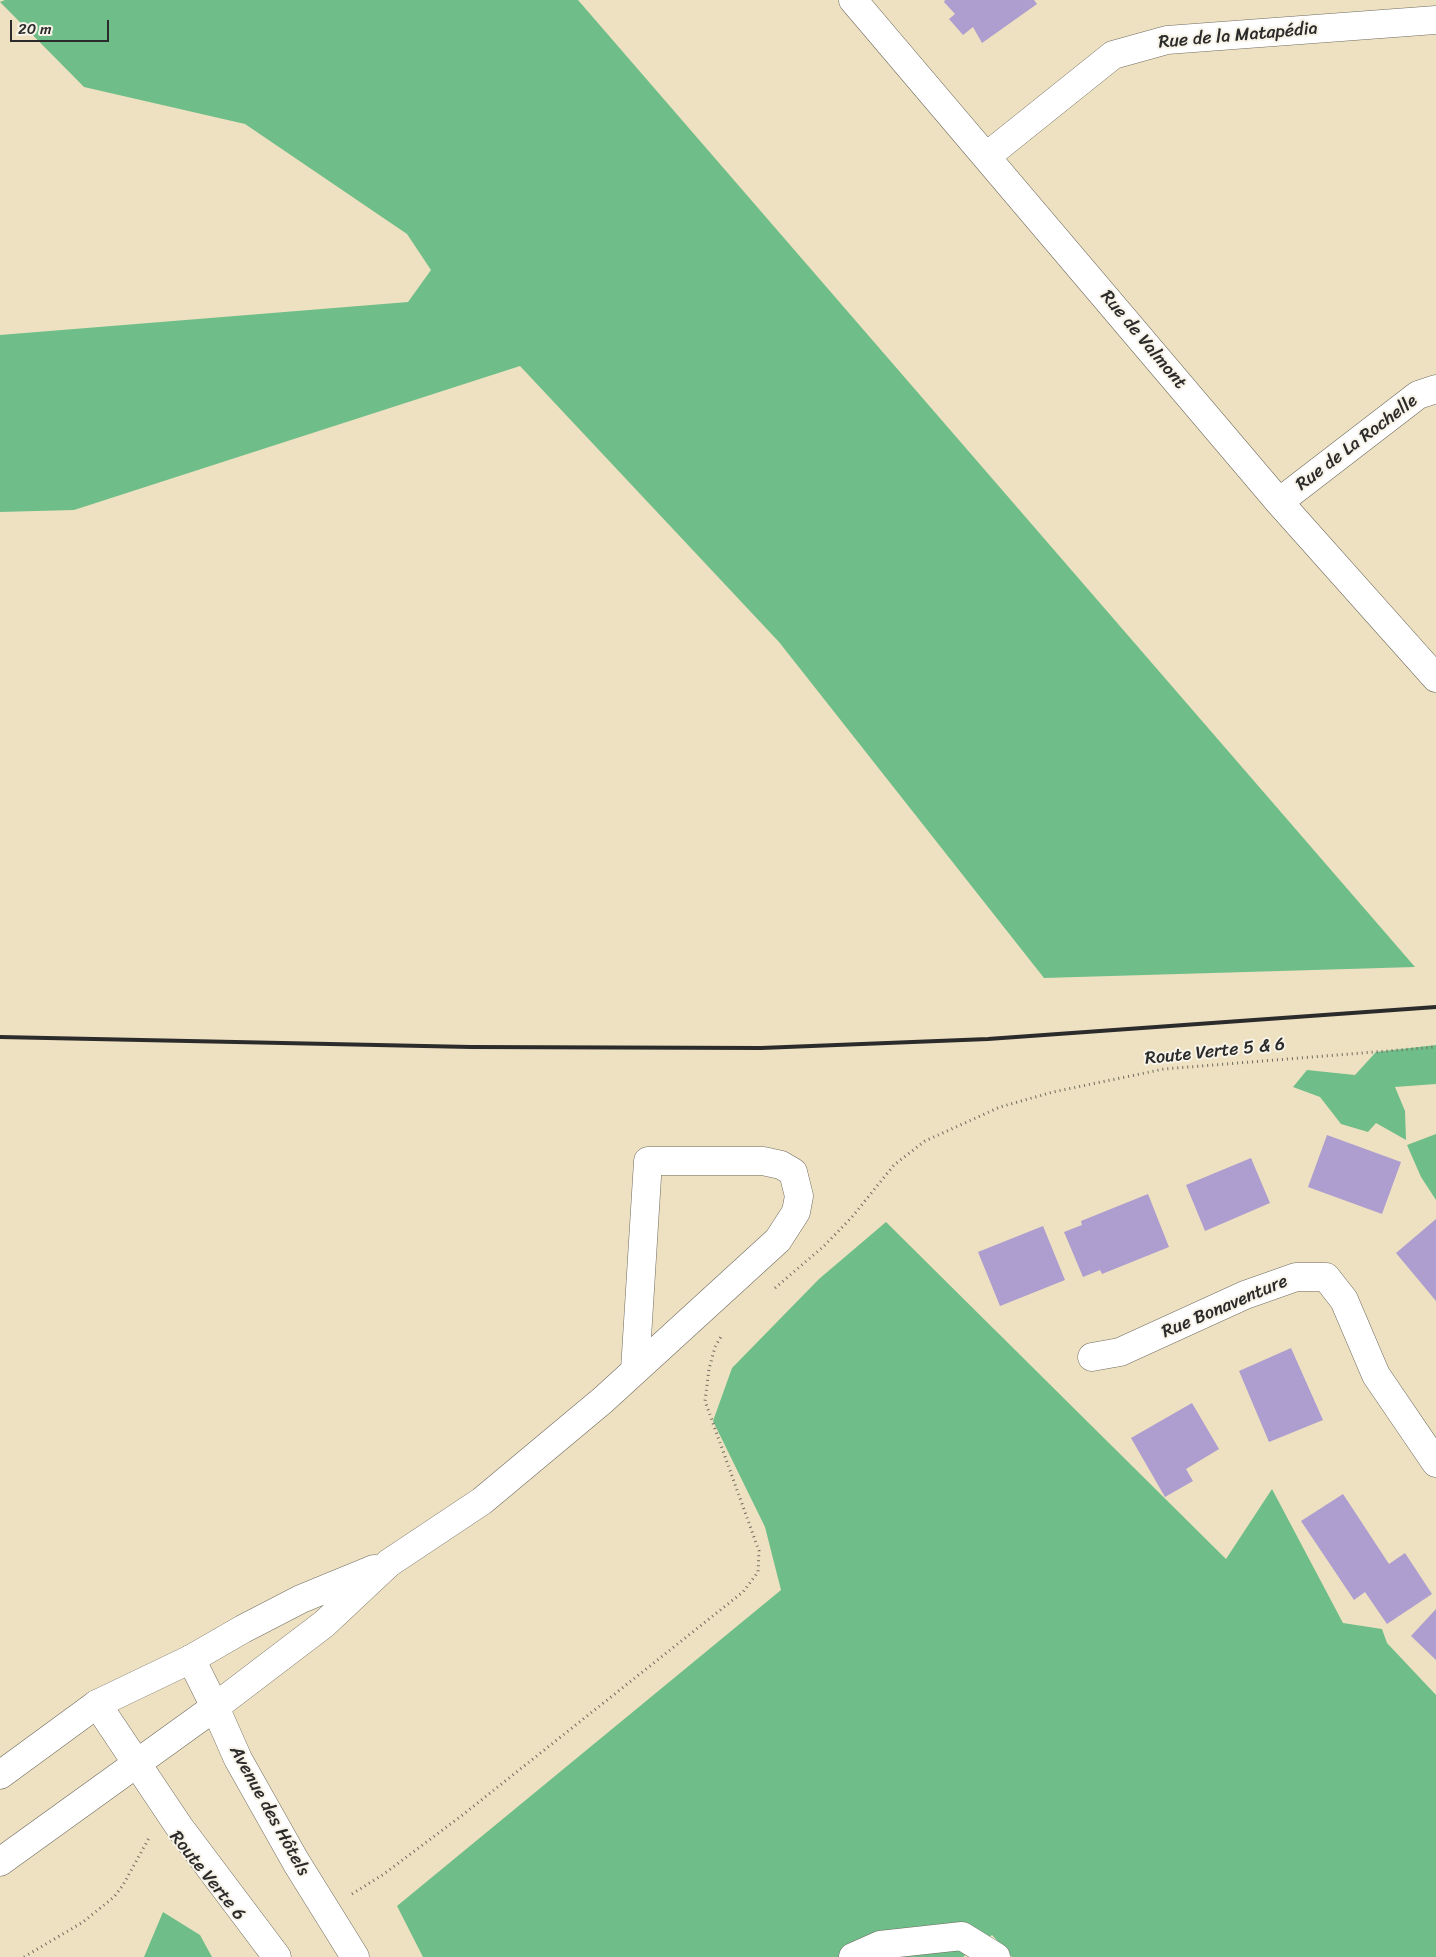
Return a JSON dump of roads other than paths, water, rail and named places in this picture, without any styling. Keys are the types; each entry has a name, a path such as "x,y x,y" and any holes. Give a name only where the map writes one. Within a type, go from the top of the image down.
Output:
{"main road":[{"name":"Rue de Valmont","path":"853,0 1279,502 1436,678"},
{"name":"Rue de la Matapédia","path":"987,156 1113,55 1167,40 1436,20"},
{"name":"Rue de La Rochelle","path":"1279,502 1418,395 1436,389"},
{"path":"0,1862 215,1707 324,1624 389,1563 482,1501 603,1400 778,1240 796,1212 799,1196 793,1172 781,1165 763,1161 648,1161 635,1370"},
{"name":"Rue Bonaventure","path":"1092,1357 1120,1352 1244,1295 1288,1280 1296,1278 1326,1278 1344,1300 1376,1376 1436,1463"},
{"path":"0,1775 97,1704 191,1659 301,1599 389,1563"},
{"name":"Avenue des Hôtels","path":"191,1659 238,1759 296,1862 356,1957"},
{"path":"97,1704 180,1828 277,1957"},
{"path":"852,1957 880,1946 962,1936 996,1957"}],"railway":[{"path":"0,1037 471,1047 761,1048 988,1039 1436,1007"}]}
